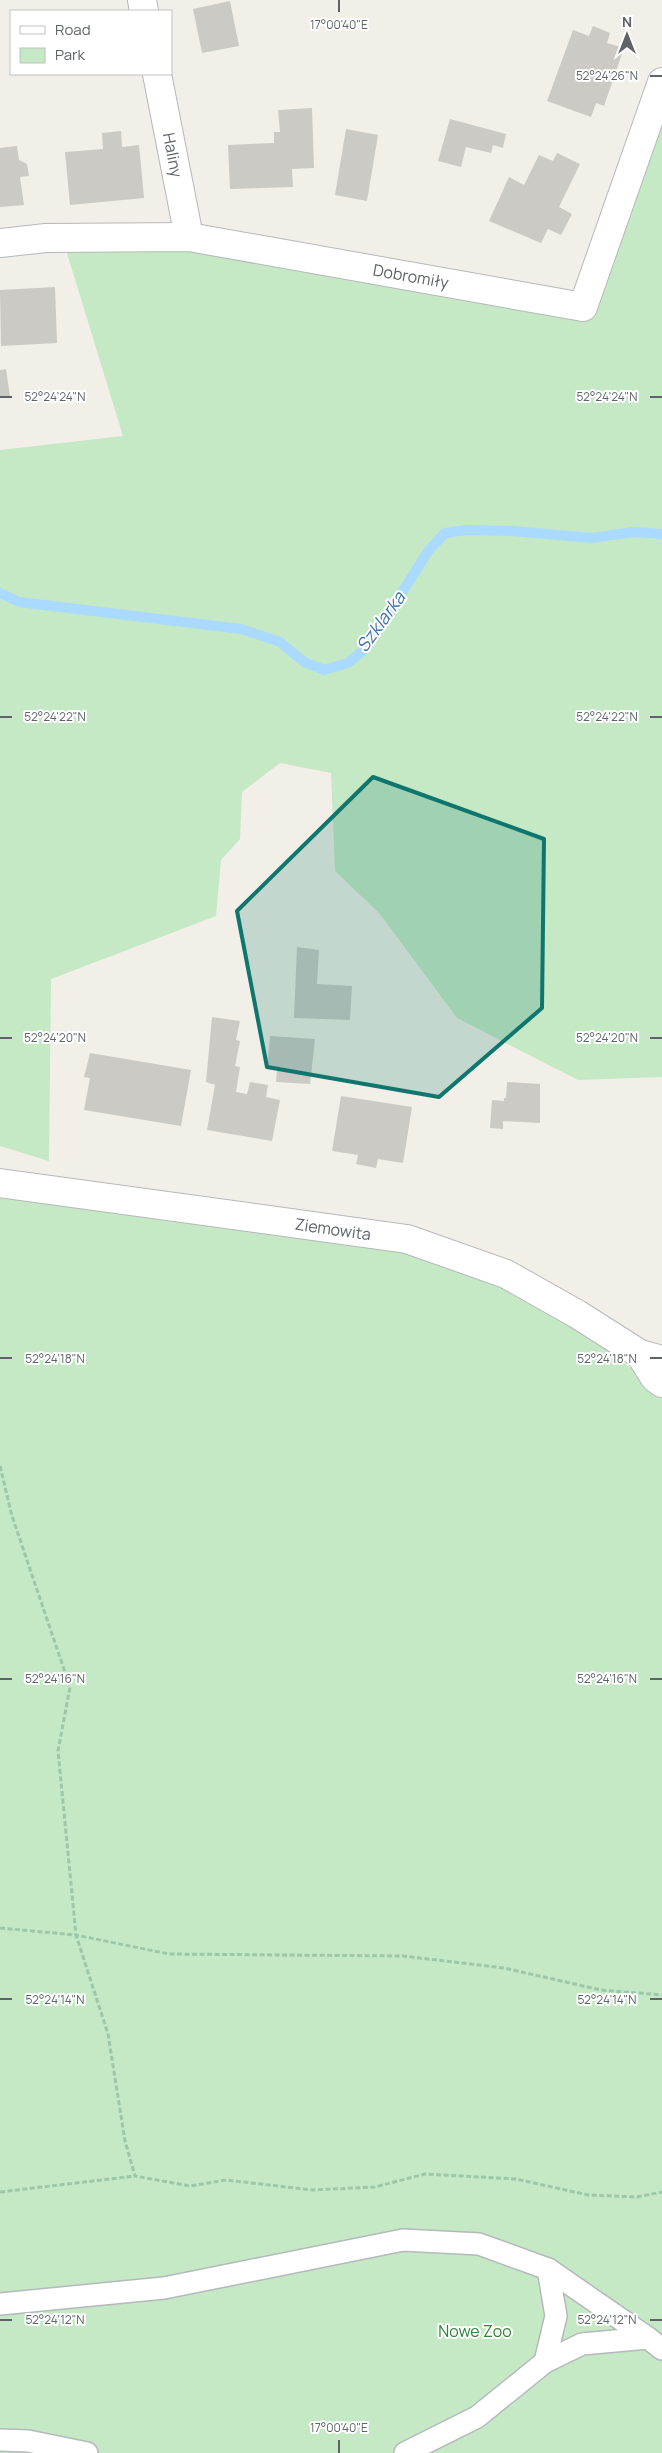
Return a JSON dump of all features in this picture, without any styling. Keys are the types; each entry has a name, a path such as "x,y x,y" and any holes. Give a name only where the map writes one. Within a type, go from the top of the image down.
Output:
{"street":[{"name":"Haliny","path":"157,75 189,237"},
{"name":"Dobromiły","path":"0,243 46,238 189,237 583,308 662,82"},
{"name":"Ziemowita","path":"0,1183 407,1239 506,1274 651,1357 655,1378 662,1382"},
{"path":"0,2304 164,2288 403,2240 478,2244 548,2269 655,2344"},
{"path":"545,2362 556,2316 548,2269"},
{"path":"405,2453 478,2417 545,2362 582,2344 655,2344"},
{"path":"0,2440 28,2441 87,2453"}],"path":[{"path":"0,1466 12,1516 70,1687 58,1750 76,1935 108,2034 125,2141 135,2176"},
{"path":"0,1928 76,1935 169,1954 403,1956 504,1968 601,1990 662,1995"},
{"path":"0,2192 135,2176 190,2186 226,2180 312,2190 375,2187 425,2174 433,2174 516,2179 588,2195 637,2196 662,2192"}],"highlighted area":[{"path":"373,777 544,839 542,1008 439,1097 267,1067 237,911"}],"green space":[{"path":"662,86 662,1077 578,1080 457,1018 380,914 335,871 331,773 280,763 242,792 240,839 221,860 216,916 51,979 49,1161 0,1146 0,450 123,436 66,250 186,248 578,321"},
{"name":"Nowe Zoo","path":"0,1196 401,1252 445,1263 485,1278 512,1291 566,1322 618,1358 662,1394 662,2453 0,2453"}],"building":[{"path":"230,1 239,46 202,53 193,9"},
{"path":"593,26 610,33 607,43 624,48 604,106 596,103 591,117 547,101 573,30 589,36"},
{"path":"312,108 314,168 292,169 293,187 230,189 228,145 274,143 274,132 280,132 278,110"},
{"path":"450,119 506,134 503,148 493,145 491,153 466,147 461,167 438,161"},
{"path":"346,129 378,135 367,201 335,195"},
{"path":"121,131 122,147 139,145 144,198 70,205 65,152 103,149 102,133"},
{"path":"17,146 19,160 27,164 29,176 20,177 24,205 0,207 0,148"},
{"path":"557,153 580,164 559,207 572,214 561,235 548,229 541,243 489,221 509,177 524,185 539,155 553,161"},
{"path":"55,287 57,343 1,346 0,290"},
{"path":"6,369 10,396 0,397 0,370"},
{"path":"297,947 319,950 317,984 352,986 350,1020 294,1018"},
{"path":"212,1017 240,1021 236,1040 240,1041 235,1066 240,1067 236,1092 247,1094 250,1082 268,1085 266,1097 280,1100 272,1141 207,1130 215,1085 206,1082"},
{"path":"270,1036 315,1039 310,1084 276,1082 277,1070 267,1069"},
{"path":"90,1053 191,1070 181,1126 84,1110 90,1078 84,1077"},
{"path":"507,1082 540,1084 540,1123 503,1121 503,1129 490,1128 492,1100 504,1101 504,1098 506,1098"},
{"path":"341,1096 412,1107 403,1163 378,1159 376,1168 356,1164 358,1155 332,1151"}],"waterway":[{"name":"Szklarka","path":"0,593 19,602 241,629 280,642 304,662 324,670 348,663 367,647 429,550 445,533 466,530 512,531 592,538 633,532 662,534"}]}
